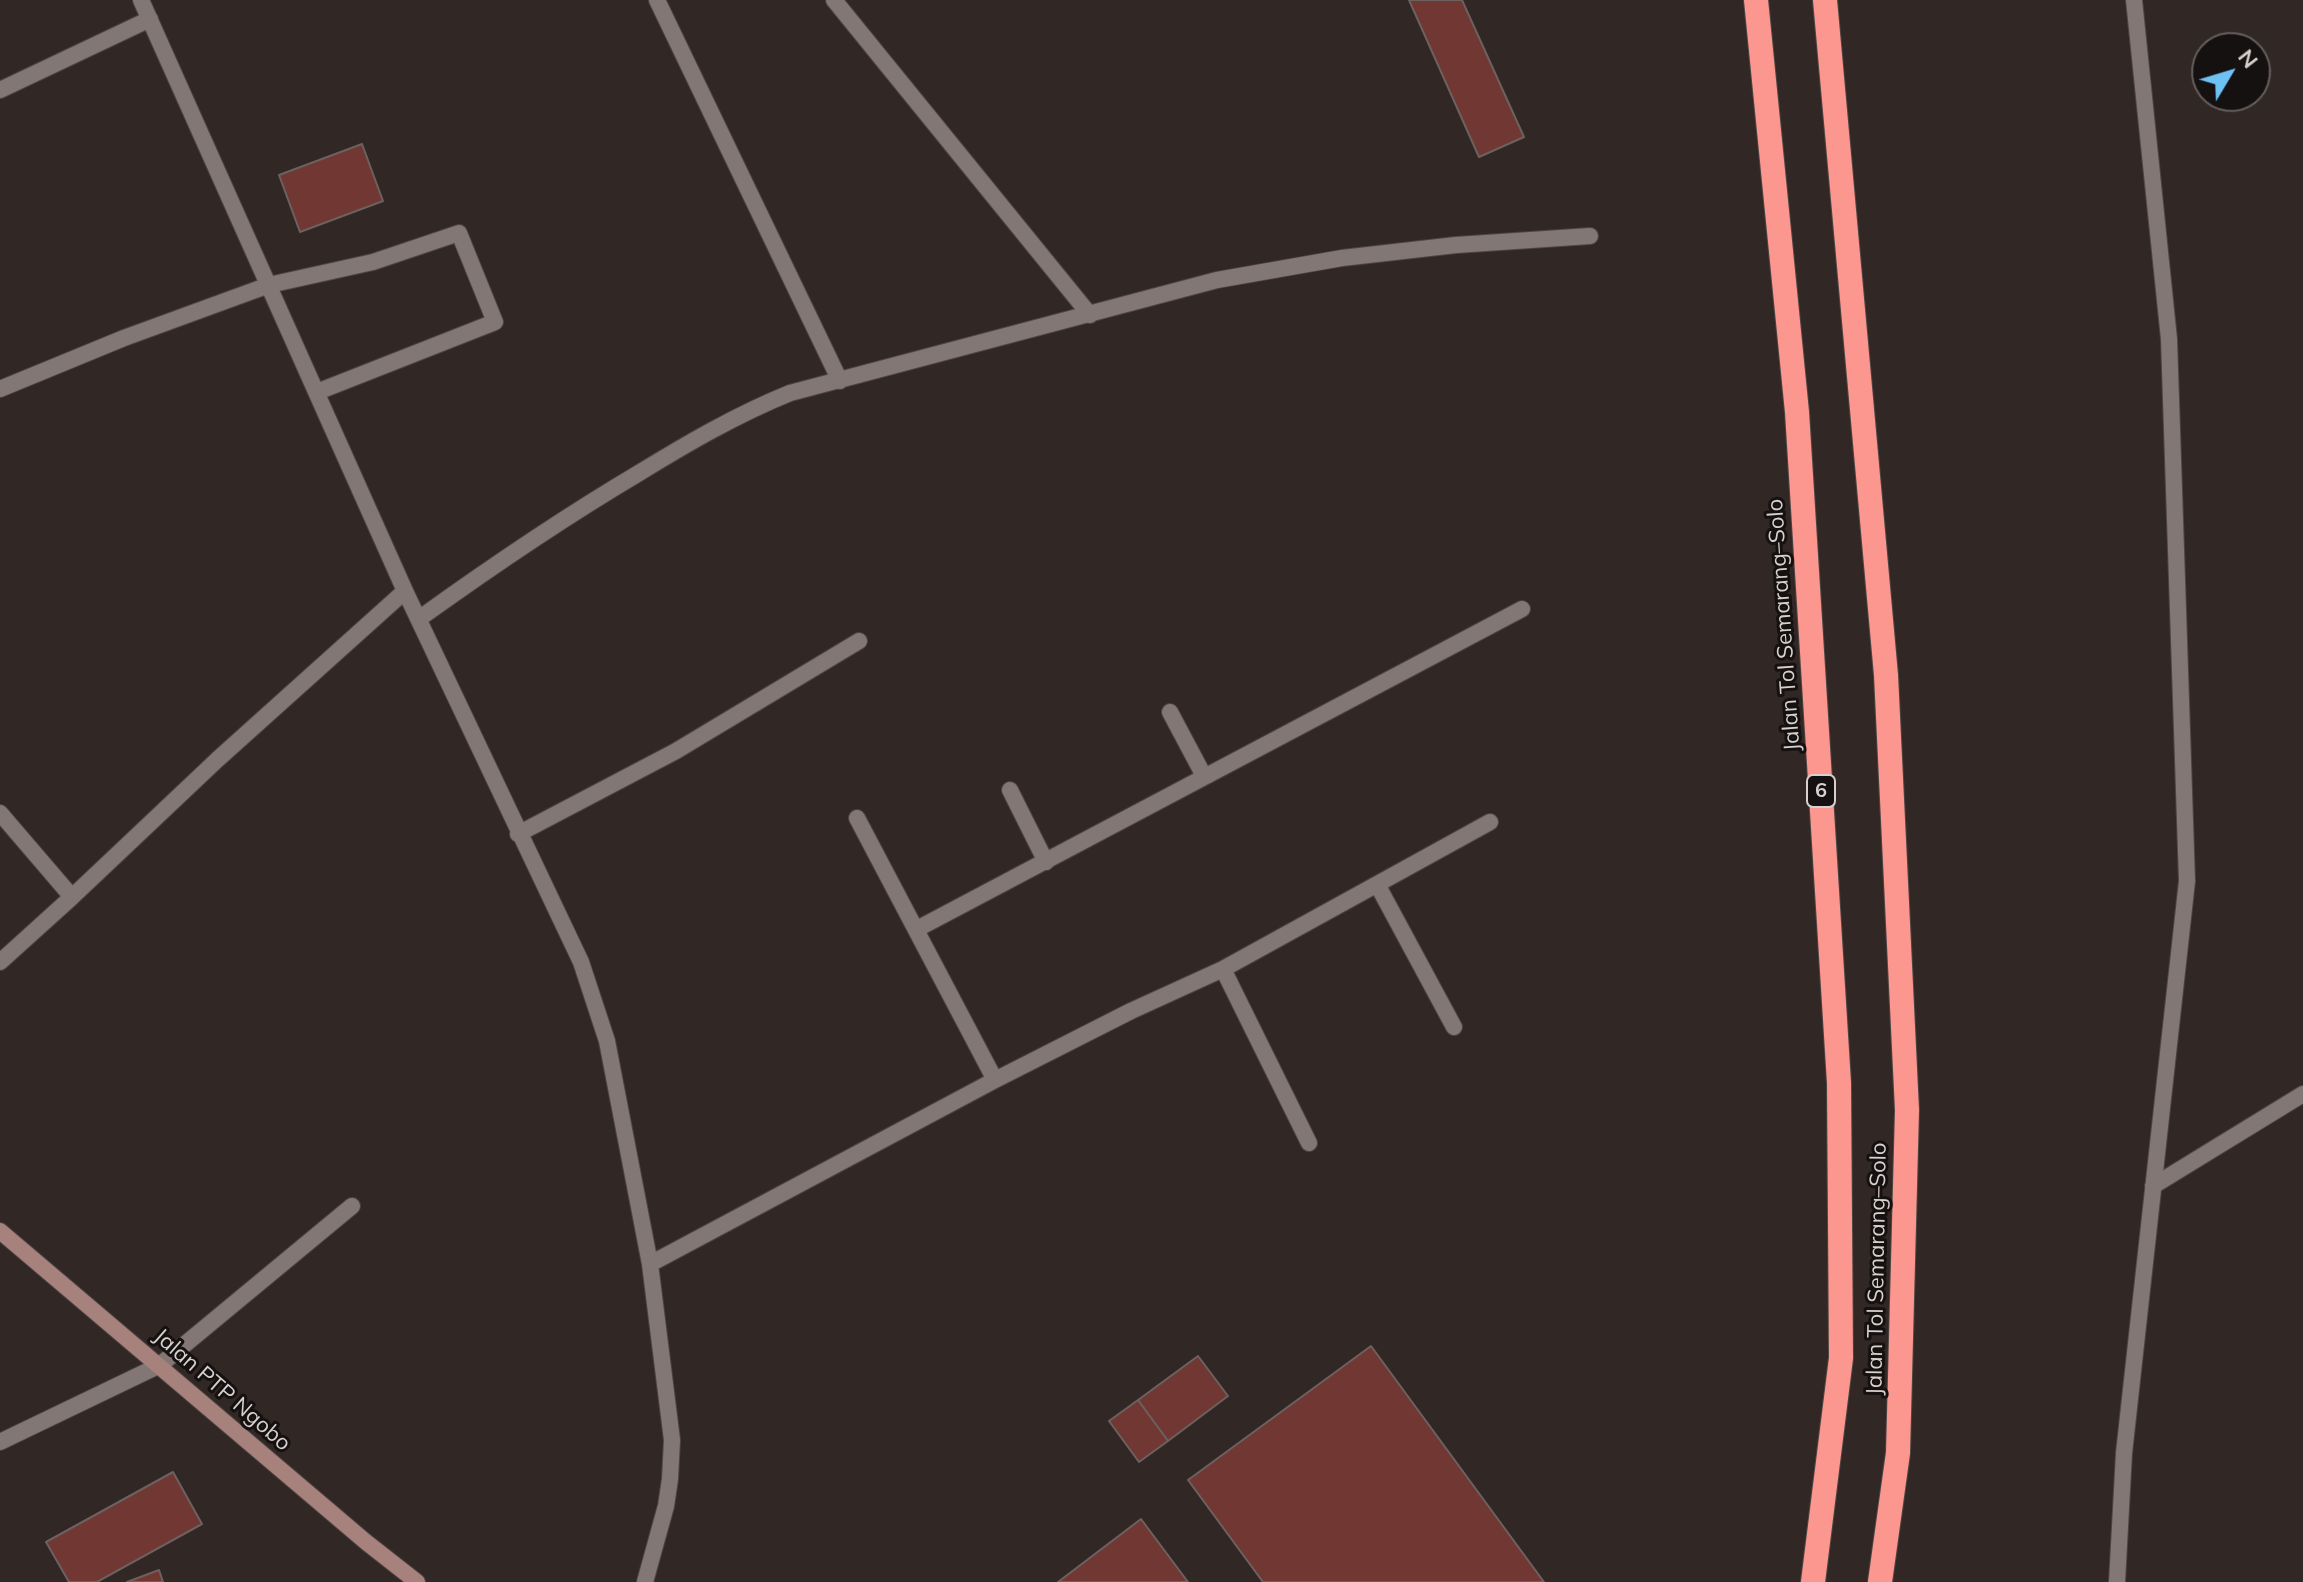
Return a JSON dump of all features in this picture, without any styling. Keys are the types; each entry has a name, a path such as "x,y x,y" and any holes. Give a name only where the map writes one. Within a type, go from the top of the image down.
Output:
{"highway":[{"name":"Jalan Tol Semarang–Solo","path":"1756,0 1797,412 1839,1083 1841,1358 1813,1582"},
{"name":"Jalan Tol Semarang–Solo","path":"1825,0 1886,675 1907,1110 1898,1453 1880,1582"}],"main road":[{"name":"Jalan PTP Ngobo","path":"0,1231 417,1582"}],"street":[{"path":"141,0 405,591 581,962 607,1041 650,1264 672,1440 666,1506 645,1582"},
{"path":"657,0 840,381"},
{"path":"834,0 1090,315"},
{"path":"2117,1582 2124,1453 2187,881 2169,339 2134,0"},
{"path":"0,90 150,19"},
{"path":"0,389 124,338 269,285 373,262 459,233 495,322 317,392"},
{"path":"420,618 519,547 684,445 746,411 790,393 1217,280 1342,258 1456,245 1590,236"},
{"path":"0,962 218,759 405,591"},
{"path":"917,929 1522,609"},
{"path":"518,834 676,751 859,641"},
{"path":"1170,712 1204,776"},
{"path":"1010,790 1046,862"},
{"path":"0,813 72,897"},
{"path":"857,818 995,1080"},
{"path":"650,1264 995,1080 1131,1011 1223,969 1490,822"},
{"path":"1378,886 1454,1027"},
{"path":"1223,969 1309,1143"},
{"path":"2153,1186 2303,1094"},
{"path":"0,1442 160,1365 352,1206"}],"building":[{"path":"1409,0 1462,0 1524,137 1479,157"},
{"path":"362,144 383,201 300,232 279,175"},
{"path":"1371,1346 1544,1582 1263,1582 1188,1480"},
{"path":"1198,1356 1228,1396 1168,1441 1138,1400"},
{"path":"1138,1400 1168,1441 1139,1462 1109,1421"},
{"path":"173,1472 202,1524 97,1582 69,1582 46,1542"},
{"path":"1141,1519 1188,1582 1058,1582"},
{"path":"159,1570 163,1582 127,1582"}]}
